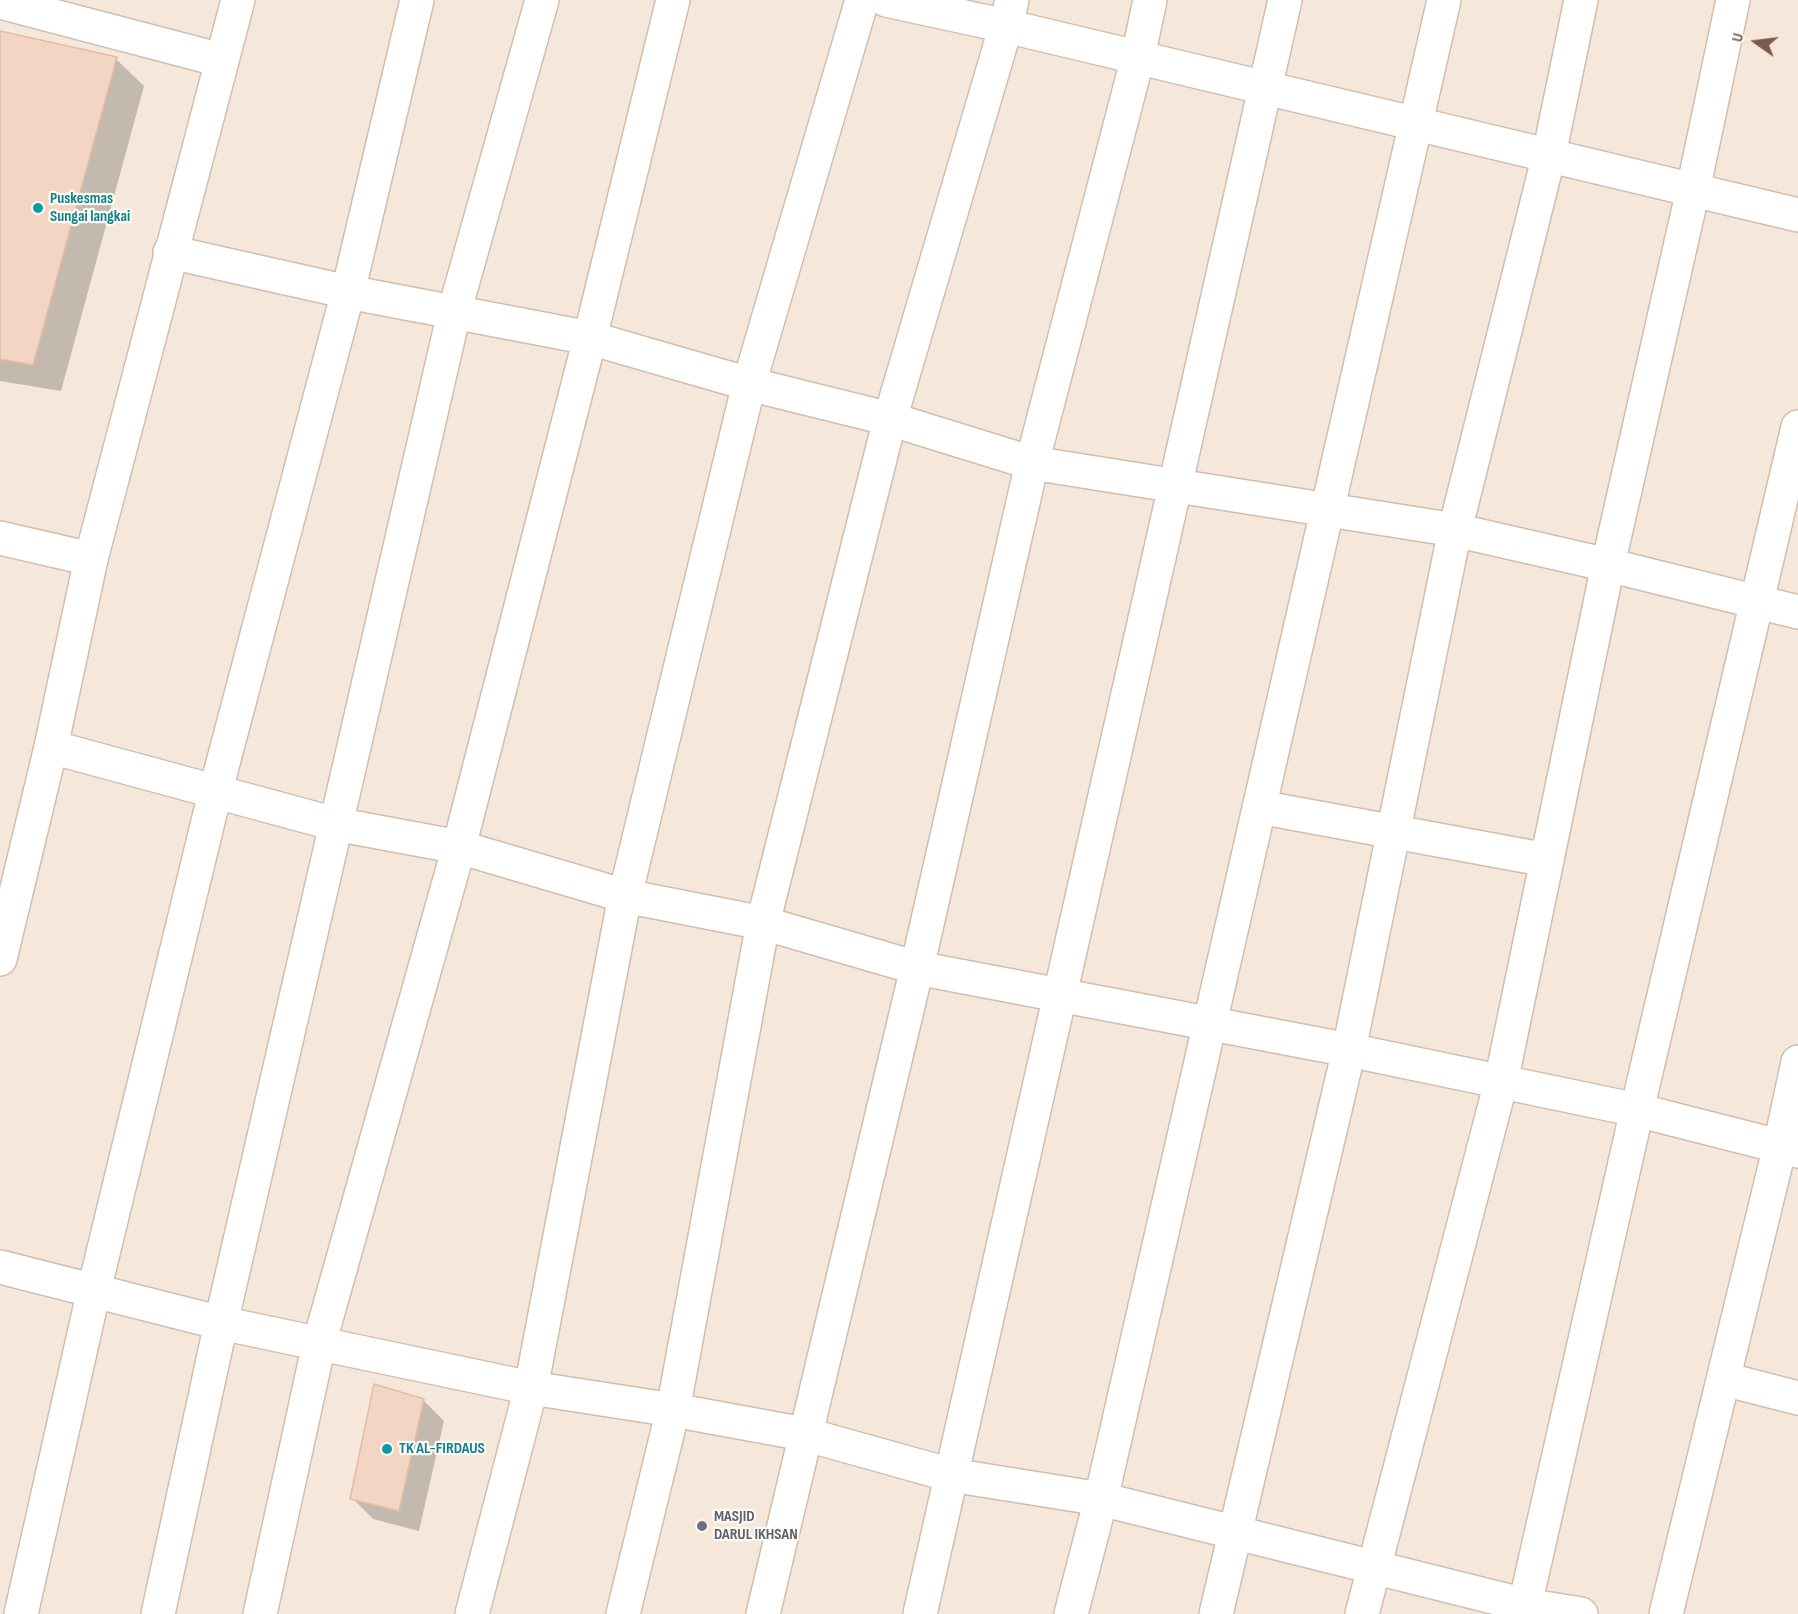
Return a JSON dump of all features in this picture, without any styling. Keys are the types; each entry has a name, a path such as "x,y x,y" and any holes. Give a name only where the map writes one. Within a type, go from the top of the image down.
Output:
{"street":[{"path":"2,939 51,747 91,559 238,0"},
{"path":"21,1614 94,1290 215,793 348,292 417,0"},
{"path":"158,1614 221,1323 454,313 542,0"},
{"path":"261,1614 318,1344 459,847 590,338 673,0"},
{"path":"472,1614 531,1388 626,896 749,384 862,0"},
{"path":"886,0 1009,13 1138,57 1798,215"},
{"path":"763,1614 804,1434 917,968 1032,463 1138,57 1150,0"},
{"path":"920,1614 1285,0"},
{"path":"1071,1614 1101,1499 1444,0"},
{"path":"1216,1614 1349,1050 1455,530 1549,155 1581,0"},
{"path":"1362,1614 1501,1082 1608,565 1733,0"},
{"path":"0,2 221,60"},
{"path":"623,1614 673,1410 763,923 890,419 1009,13"},
{"path":"170,252 348,292 590,338 749,384 890,419 1032,463 1455,530 1798,612"},
{"path":"1524,1609 1637,1110 1798,427"},
{"path":"0,538 91,559"},
{"path":"51,747 335,824 459,847 626,896 763,923 917,968 1349,1050 1637,1110 1789,1148"},
{"path":"1259,807 1547,860"},
{"path":"1666,1614 1724,1379 1789,1148 1798,1062"},
{"path":"0,1267 221,1323 318,1344 531,1388 673,1410 804,1434 951,1475 1101,1499 1373,1567 1524,1609 1581,1614"},
{"path":"1724,1379 1798,1398"}],"shaded area":[{"path":"0,0 1798,0 1798,1614 0,1614"}],"building":[{"name":"Puskesmas Sungai langkai","path":"0,31 117,57 33,365 0,359"},
{"name":"TK AL-FIRDAUS","path":"374,1384 424,1399 399,1511 350,1499"}],"place":[{"name":"Puskesmas Sungai langkai","path":"38,208"},
{"name":"TK AL-FIRDAUS","path":"387,1449"},
{"name":"MASJID DARUL IKHSAN","path":"702,1526"}]}
